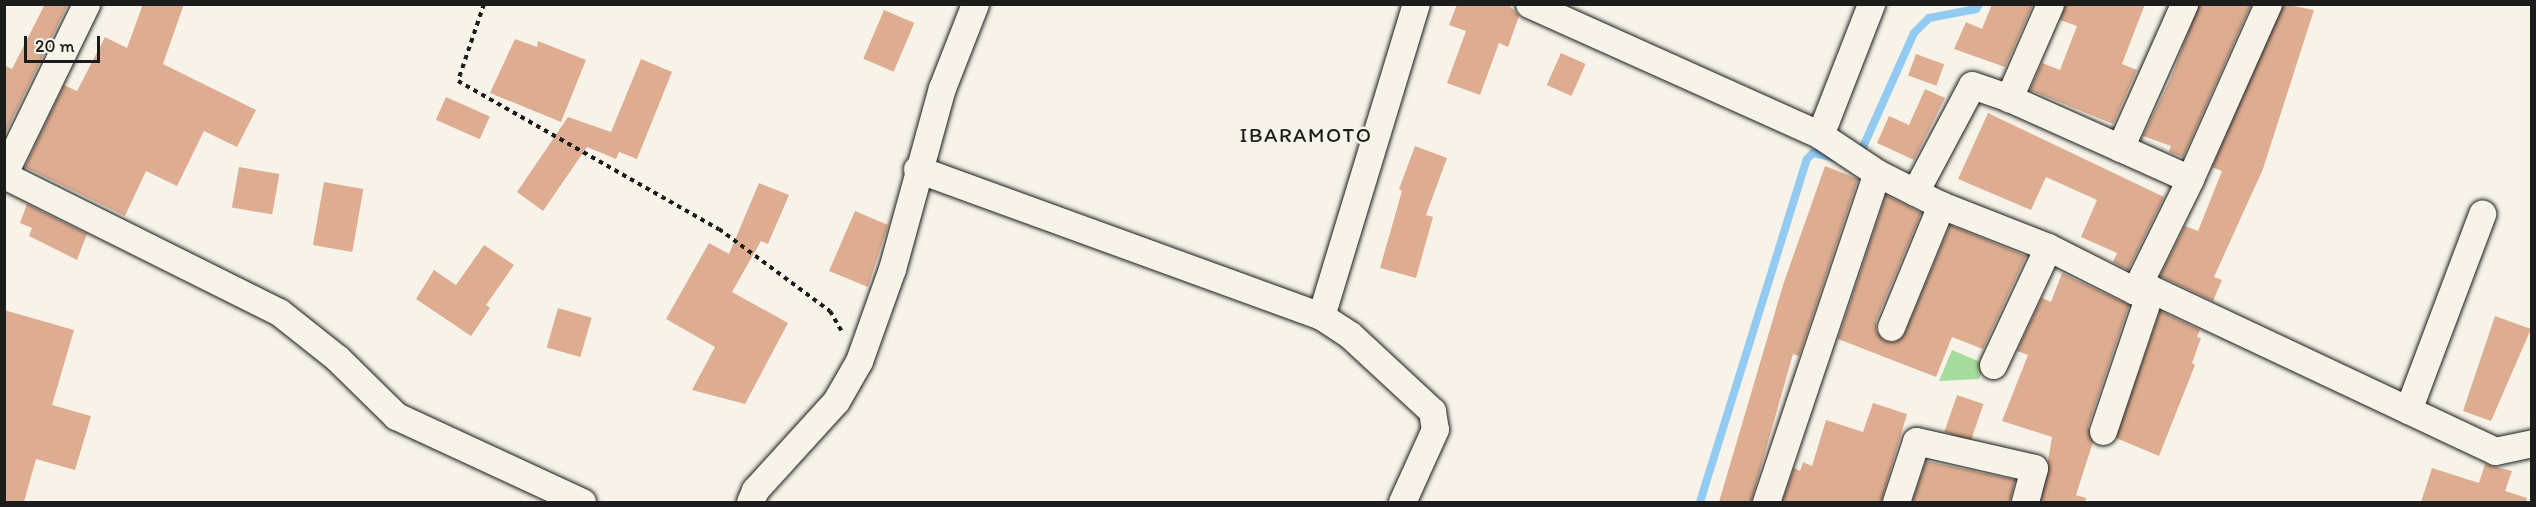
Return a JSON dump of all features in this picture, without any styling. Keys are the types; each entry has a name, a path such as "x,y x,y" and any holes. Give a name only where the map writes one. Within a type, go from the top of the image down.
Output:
{"street":[{"path":"86,4 4,174 279,312 337,358 396,416 582,502"},
{"path":"750,502 755,490 836,401 859,361 892,269 917,169 942,88 975,4"},
{"path":"1321,316 1416,4"},
{"path":"1529,4 1820,135 1861,162 1941,205 2048,247 2495,451 2532,443"},
{"path":"1820,135 1871,4"},
{"path":"2009,98 2050,4"},
{"path":"2120,148 2184,4"},
{"path":"2103,431 2143,290 2268,4"},
{"path":"1915,192 1972,85 2009,98 2190,179"},
{"path":"1766,502 1861,162"},
{"path":"917,169 1321,316 1350,335 1432,411 1435,429 1402,502"},
{"path":"1891,327 1941,205"},
{"path":"2408,410 2482,214"},
{"path":"1993,365 2048,247"},
{"path":"1896,502 1916,441 2034,468 2025,502"}],"path":[{"path":"484,4 458,81 719,229 830,311 859,361"}],"green space":[{"path":"1952,350 1985,364 1979,379 1939,381"}],"building":[{"path":"45,4 68,4 4,136 4,65 12,69"},
{"path":"143,4 184,4 163,64 256,110 237,147 204,131 177,186 146,171 125,216 25,167 64,85 77,91 105,37 127,48"},
{"path":"1457,4 1508,4 1519,16 1508,47 1499,43 1480,95 1447,83 1466,31 1449,25"},
{"path":"1992,4 2033,4 2005,67 1954,49 1966,22 1982,29"},
{"path":"2065,4 2145,4 2122,64 2137,70 2113,124 2030,90 2042,63 2060,70 2077,26 2060,20"},
{"path":"2199,4 2251,4 2183,157 2169,152 2171,146 2143,136 2170,80"},
{"path":"2283,4 2314,10 2263,169 2214,277 2222,280 2213,301 2160,276 2185,226 2198,231 2222,171 2212,167"},
{"path":"884,10 914,23 894,72 863,59"},
{"path":"515,39 537,47 538,41 586,60 561,122 490,93"},
{"path":"1561,53 1586,64 1571,96 1547,85"},
{"path":"1916,54 1944,64 1936,86 1908,76"},
{"path":"641,59 672,72 637,159 619,152 616,159 587,147 543,211 517,192 568,117 611,132"},
{"path":"1925,89 1945,98 1914,160 1877,143 1889,116 1909,125"},
{"path":"446,97 490,117 480,139 436,120"},
{"path":"1988,113 2164,197 2128,270 2113,262 2117,253 2081,237 2097,200 2046,177 2031,210 1958,179"},
{"path":"1415,146 1447,158 1426,215 1433,217 1416,278 1380,268 1402,191 1399,189"},
{"path":"1825,166 1858,179 1799,356 1793,354 1751,502 1719,502 1783,285"},
{"path":"239,167 279,174 272,214 232,207"},
{"path":"324,182 363,189 352,252 313,245"},
{"path":"759,183 789,195 768,244 761,241 732,292 788,323 745,404 692,390 715,347 666,319 709,243 729,254"},
{"path":"1886,195 1921,213 1876,321 1876,330 1885,341 1894,342 1905,333 1950,225 2026,256 1983,349 1952,337 1936,377 1838,339"},
{"path":"27,204 87,234 77,260 29,236 32,228 20,223"},
{"path":"855,211 888,225 868,287 829,271"},
{"path":"484,245 514,265 486,305 490,308 471,336 416,299 434,270 456,285"},
{"path":"2062,273 2129,305 2088,426 2093,442 2076,495 2086,498 2085,502 2041,502 2052,437 2002,421 2028,355 2017,351 2042,298 2051,302"},
{"path":"558,308 592,318 580,357 547,347"},
{"path":"4,310 74,330 52,405 91,416 75,470 36,459 24,502 4,502"},
{"path":"2160,311 2200,330 2197,337 2201,338 2192,363 2195,365 2159,456 2116,438"},
{"path":"2495,316 2531,329 2491,421 2463,411"},
{"path":"1957,395 1983,404 1971,441 1944,432"},
{"path":"1873,403 1907,414 1881,502 1782,502 1794,468 1800,471 1803,462 1812,466 1826,420 1863,432"},
{"path":"1926,461 2015,480 2010,502 1912,502"},
{"path":"2485,464 2512,471 2505,491 2527,498 2526,502 2421,502 2432,468 2479,483"}],"waterway":[{"path":"1854,153 1863,147 1914,33 1929,18 1976,9 1979,4"},
{"path":"1700,502 1807,159 1813,153 1836,158"}],"district":[{"name":"IBARAMOTO","path":"1306,135"}]}
